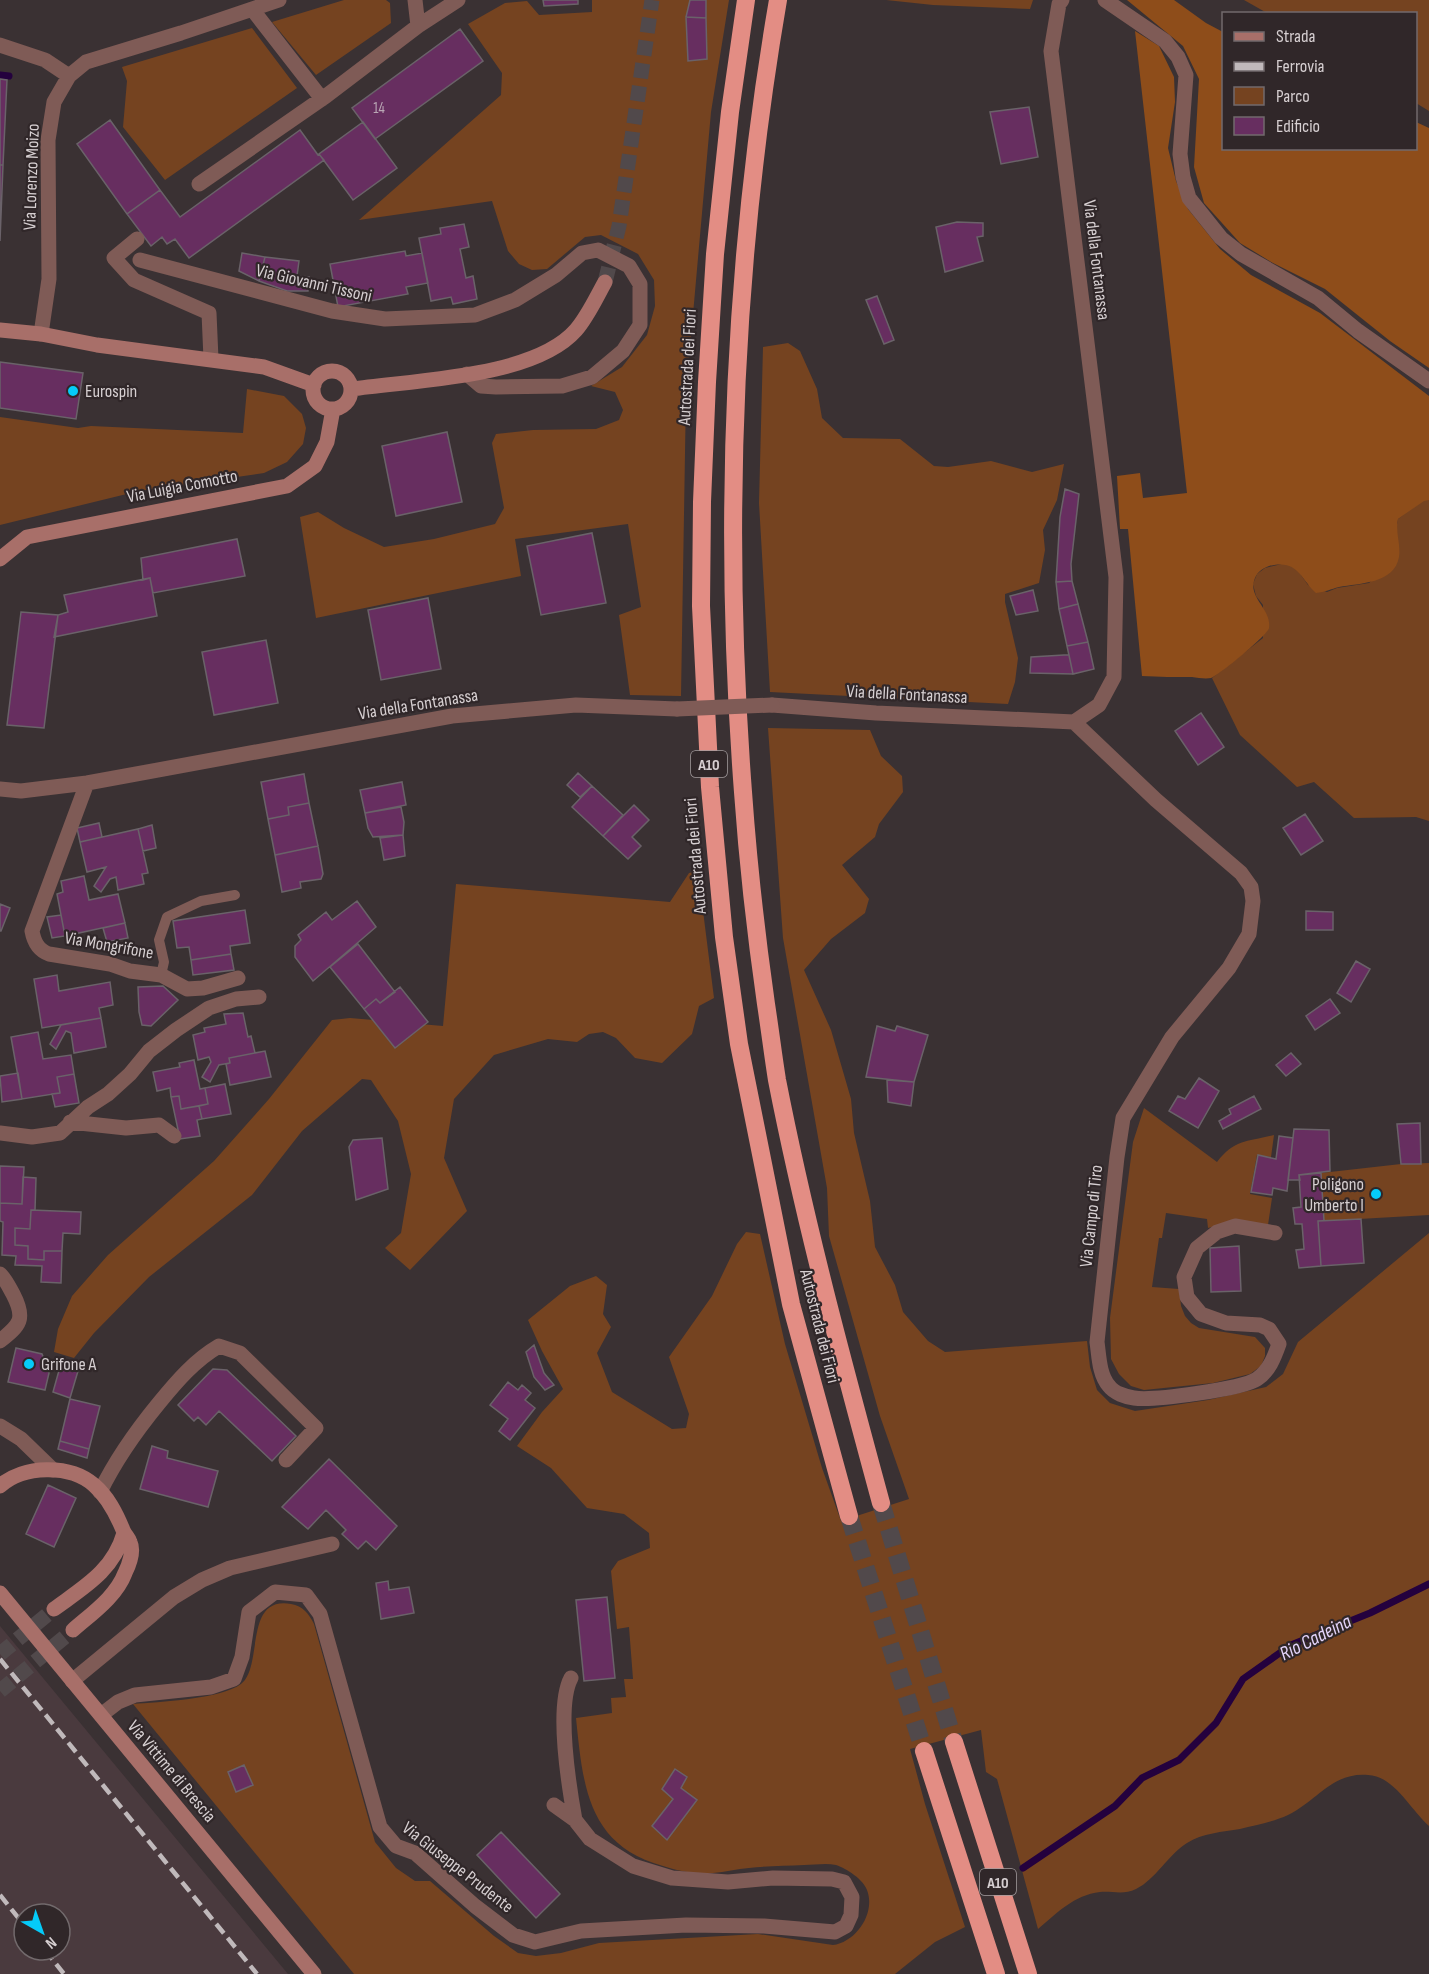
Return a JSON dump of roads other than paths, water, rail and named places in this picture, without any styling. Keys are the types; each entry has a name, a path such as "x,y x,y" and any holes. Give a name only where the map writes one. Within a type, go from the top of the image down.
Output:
{"highway":[{"name":"Autostrada dei Fiori","path":"747,0 730,112 715,254 706,382 701,606 710,787 724,937 739,1044 791,1304 849,1516"},
{"name":"Autostrada dei Fiori","path":"778,0 768,59 751,201 739,342 732,604 738,732 756,931 777,1077 823,1291 881,1503"},
{"name":"A10","path":"954,1742 1028,1974"},
{"name":"A10","path":"924,1751 996,1974"}],"street":[{"name":"Via Lorenzo Moizo","path":"41,334 49,279 48,140 54,102 69,76 86,62 279,0"},
{"path":"415,0 418,26"},
{"path":"199,184 322,99 418,26 458,0"},
{"name":"Via della Fontanassa","path":"0,789 21,791 87,783 452,716 576,705 677,710 772,705 876,713 1074,722 1100,705 1113,677 1116,577 1051,51 1059,4 1062,0"},
{"path":"1106,0 1165,41 1178,57 1186,75 1180,154 1183,177 1189,198 1221,238 1241,254 1318,298 1358,331 1429,381"},
{"path":"252,9 322,99"},
{"path":"0,45 45,60 69,76"},
{"path":"137,239 114,258 134,280 209,313 211,360"},
{"name":"Via Giovanni Tissoni","path":"140,260 332,311 385,319 475,315 515,300 556,275 582,253 598,250 629,266 640,284 640,325 623,351 592,377 562,386 496,387 481,386 467,374"},
{"path":"352,389 467,374 520,362 559,345 576,330 605,282"},
{"path":"0,330 264,367 314,384"},
{"path":"339,372 345,376 352,389 351,397 346,404 333,409 327,409 317,402 313,391 314,384 324,373 339,372"},
{"name":"Via Luigia Comotto","path":"0,559 27,537 287,486 315,466 327,442 333,409"},
{"name":"Via Campo di Tiro","path":"1074,722 1156,800 1241,873 1251,887 1252,901 1249,934 1229,968 1172,1036 1123,1118 1097,1342 1099,1360 1108,1386 1131,1398 1146,1399 1183,1395 1247,1383 1262,1375 1273,1360 1279,1344 1274,1335 1269,1329 1260,1325 1226,1323 1201,1314 1187,1297 1184,1277 1197,1248 1217,1232 1235,1226 1275,1233"},
{"name":"Via Mongrifone","path":"87,783 32,931 33,938 41,951 110,964 130,971 161,975 187,989 203,988 238,978"},
{"path":"0,1133 32,1137 60,1133 88,1107 123,1081 149,1051 209,1008 236,999 259,998"},
{"path":"70,1122 126,1128 159,1125 174,1136"},
{"path":"0,1274 6,1280 19,1306 21,1318 16,1327 0,1341"},
{"path":"100,1492 114,1464 136,1430 174,1383 205,1354 219,1346 240,1353 316,1428 286,1460"},
{"path":"0,1426 21,1438 53,1470"},
{"path":"0,1486 24,1472 40,1469 82,1477 110,1503 131,1543 131,1557 118,1589 73,1630"},
{"path":"54,1609 100,1574 113,1560 124,1533"},
{"path":"72,1681 174,1597 202,1580 230,1568 332,1544"},
{"name":"Via Giuseppe Prudente","path":"100,1715 118,1702 135,1695 211,1687 234,1679 242,1657 249,1612 275,1592 306,1595 320,1614 380,1827 396,1846 415,1853 475,1906 513,1935 535,1942 581,1931 686,1925 764,1926 835,1932 846,1926 851,1915 852,1897 844,1882 832,1879 773,1878 728,1882 672,1878 633,1866 590,1839 575,1820 554,1805"},
{"name":"Via Vittime di Brescia","path":"0,1593 315,1974"},
{"path":"571,1678 563,1702 569,1786 575,1820"}],"lane":[{"path":"161,975 164,962 159,940 167,917 201,901 235,895"}],"waterway":[{"path":"0,75 9,76"},
{"name":"Rio Cadeina","path":"1023,1868 1115,1806 1142,1778 1179,1760 1216,1723 1243,1679 1291,1645 1370,1613 1429,1584"}],"tunnel":[{"path":"605,282 619,226 652,0"},
{"path":"881,1503 954,1742"},
{"path":"849,1516 924,1751"},
{"path":"0,1654 54,1609"},
{"path":"0,1691 73,1630"}],"railway":[{"path":"0,1659 257,1974"},
{"path":"0,1895 12,1910"},
{"path":"54,1962 64,1974"}],"place":[{"name":"Eurospin","path":"73,391"},
{"name":"Poligono Umberto I","path":"1376,1194"},
{"name":"Grifone A","path":"29,1364"}]}
